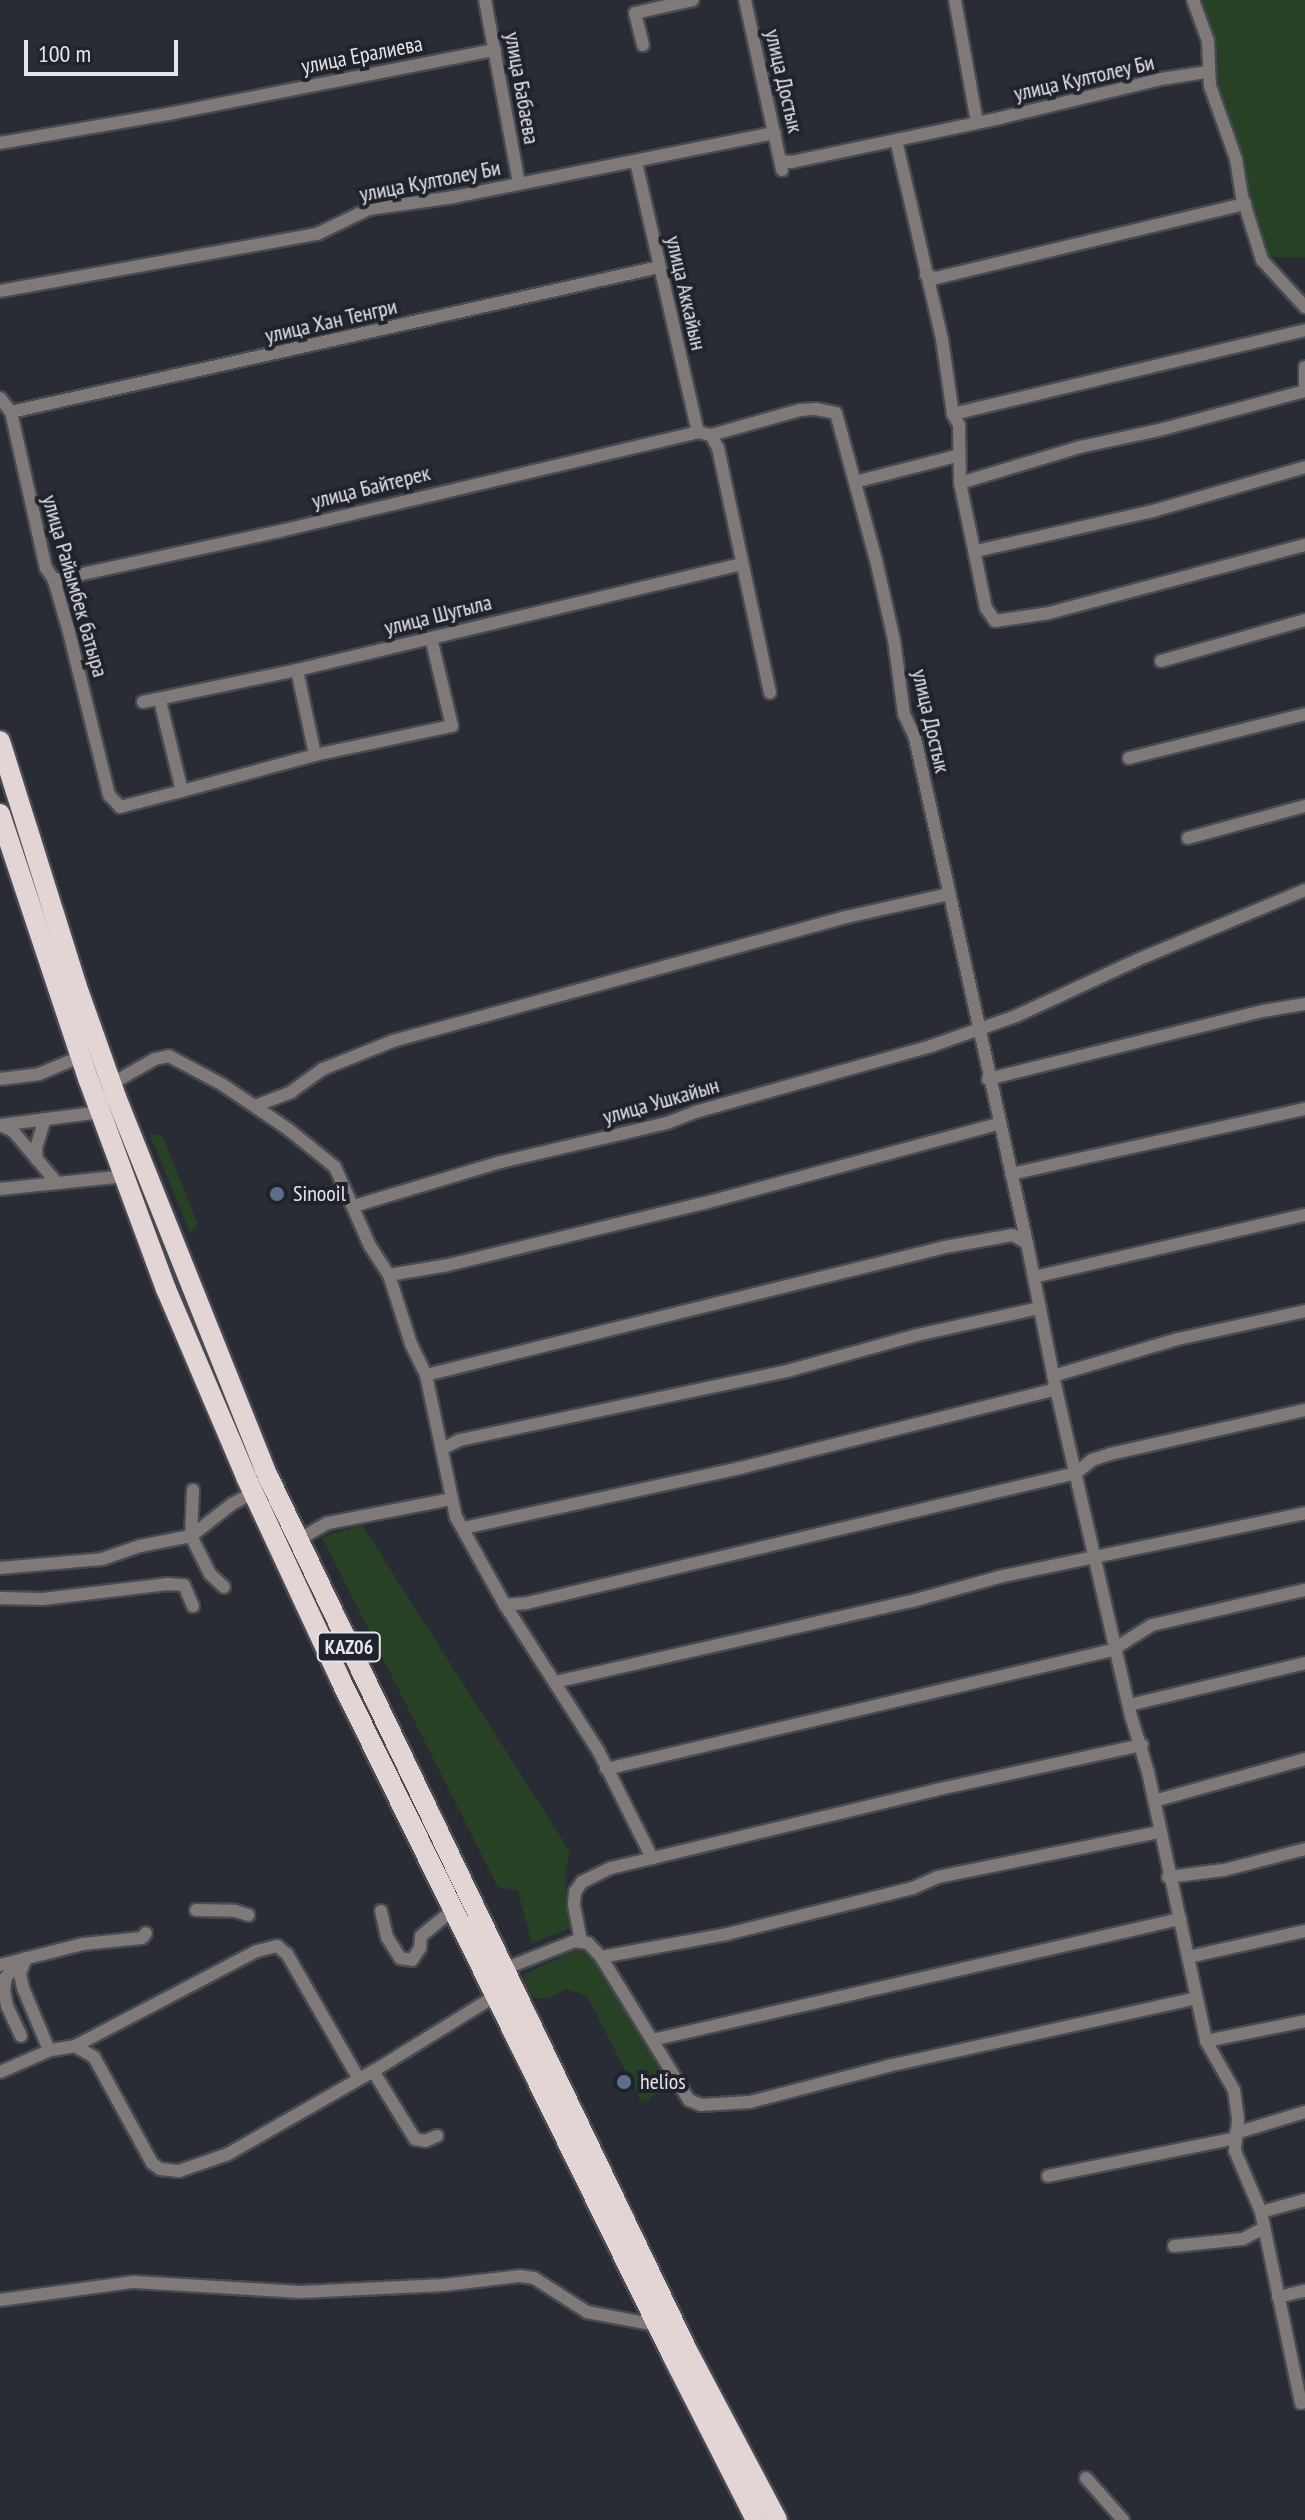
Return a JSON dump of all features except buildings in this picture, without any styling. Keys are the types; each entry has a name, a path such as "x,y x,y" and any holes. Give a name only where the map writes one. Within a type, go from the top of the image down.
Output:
{"highway":[{"name":"KАZ06","path":"0,741 76,984 125,1176 166,1289 253,1493 495,1996 666,2326 777,2520"},
{"name":"KАZ06","path":"0,814 80,1057 107,1099 298,1540 504,1969 756,2520"}],"street":[{"name":"улица Бабаева","path":"485,0 519,184"},
{"path":"643,45 635,13 693,0"},
{"name":"улица Достык","path":"745,0 782,165"},
{"path":"955,0 977,122"},
{"path":"1193,0 1208,41 1207,72 1236,159 1245,204 1262,260 1305,307"},
{"name":"улица Ералиева","path":"0,143 173,113 495,50"},
{"name":"улица Култолеу Би","path":"782,165 1161,79 1207,72"},
{"name":"улица Култолеу Би","path":"0,291 317,234 369,209 519,184 775,133"},
{"path":"896,140 953,414 959,425 960,483 986,608 995,621 1006,622 1305,545"},
{"name":"улица Аккайын","path":"636,162 659,267 704,433 718,448 770,693"},
{"path":"926,275 936,278 1245,204"},
{"name":"улица Хан Тенгри","path":"11,412 659,267"},
{"path":"953,414 1305,330"},
{"path":"960,483 1080,447 1163,429 1305,390 1305,367"},
{"name":"улица Райымбек батыра","path":"0,398 11,412 46,568 54,580 113,802 120,807 182,791"},
{"name":"улица Байтерек","path":"54,580 816,409 831,410 842,423"},
{"name":"улица Достык","path":"842,423 894,640 904,714 915,738 988,1079 1027,1243 1054,1383 1129,1705 1142,1745 1168,1877 1206,2041 1234,2090 1238,2160 1246,2171 1261,2212 1301,2403 1305,2402"},
{"path":"855,482 960,455"},
{"path":"976,551 1153,511 1305,467"},
{"name":"улица Шугыла","path":"143,702 160,701 297,670 742,564"},
{"path":"1161,661 1305,620"},
{"path":"160,701 182,791 315,755 452,726 431,638"},
{"path":"297,670 315,755"},
{"path":"1129,758 1305,714"},
{"path":"1188,838 1305,806"},
{"name":"улица Ушкайын","path":"354,1206 501,1162 667,1123 695,1112 863,1066 978,1030 1305,890"},
{"path":"255,1106 291,1092 323,1069 393,1041 846,917 949,894"},
{"path":"988,1079 1305,1004"},
{"path":"0,1125 45,1119 107,1099 155,1059 169,1056 255,1106 335,1167 370,1246 389,1275 411,1344 426,1375 451,1499 463,1528 505,1605 606,1769 652,1858"},
{"path":"0,1079 39,1074 80,1057"},
{"path":"1011,1174 1305,1109"},
{"path":"37,1160 36,1148 45,1119"},
{"path":"389,1275 448,1265 705,1203 998,1124"},
{"path":"0,1125 13,1131 57,1183"},
{"path":"0,1189 125,1176"},
{"path":"1034,1277 1305,1215"},
{"path":"426,1375 945,1247 1013,1235 1027,1243"},
{"path":"442,1449 460,1440 787,1371 917,1335 1040,1308"},
{"path":"463,1528 740,1468 1054,1383 1178,1339 1305,1311"},
{"path":"505,1605 1076,1473 1092,1460 1110,1454 1305,1410"},
{"path":"193,1490 191,1536 210,1574 224,1587"},
{"path":"0,1568 102,1559 140,1546 191,1536 232,1504 253,1493"},
{"path":"298,1540 328,1523 451,1499"},
{"path":"555,1682 1096,1557 1305,1513"},
{"path":"0,1598 43,1599 168,1584 184,1585 193,1606"},
{"path":"606,1769 1117,1648 1152,1625 1305,1590"},
{"path":"1129,1705 1305,1663"},
{"path":"1142,1745 935,1790 611,1868 582,1882 574,1904 581,1941 601,1957 689,2100 701,2105 732,2105 1117,2013 1197,1998"},
{"path":"1154,1801 1245,1773 1305,1759"},
{"path":"601,1957 727,1934 913,1888 938,1877 1159,1832"},
{"path":"1168,1877 1224,1870 1305,1849"},
{"path":"196,1910 235,1911 248,1915"},
{"path":"381,1911 387,1937 400,1958 412,1960 420,1948 421,1936 453,1910"},
{"path":"652,2040 1180,1919"},
{"path":"1188,1957 1305,1931"},
{"path":"0,1965 83,1944 142,1938 146,1933"},
{"path":"504,1969 581,1941"},
{"path":"0,2072 51,2050 75,2046 257,1951 277,1946 287,1954 359,2079"},
{"path":"21,2036 7,2006 4,1990 10,1970 26,1958"},
{"path":"26,1958 20,1974 23,1988 47,2045"},
{"path":"75,2046 94,2057 152,2163 160,2169 179,2171 228,2154 373,2071 495,1996"},
{"path":"1206,2041 1305,2021"},
{"path":"373,2071 415,2139 425,2141 437,2136"},
{"path":"1048,2176 1236,2136 1305,2112"},
{"path":"1261,2212 1305,2200"},
{"path":"1174,2246 1228,2242 1264,2228"},
{"path":"0,2300 134,2282 301,2292 444,2285 520,2276 534,2278 587,2312 666,2326"},
{"path":"1278,2297 1305,2291"},
{"path":"1086,2478 1123,2520"}],"green space":[{"path":"1196,0 1305,0 1305,257 1265,257 1210,77 1215,58 1210,31"},
{"path":"150,1135 162,1135 198,1224 190,1232"},
{"path":"126,1149 502,1977 495,1981 374,1729 207,1364"},
{"path":"362,1525 570,1852 565,1872 570,1928 532,1943 518,1891 498,1887 322,1537"},
{"path":"577,1949 595,1956 671,2084 642,2103 587,1996 566,1989 548,1998 534,1998 526,1985 523,1975"}],"place":[{"name":"Sinooil","path":"277,1194"},
{"name":"helios","path":"624,2082"}]}
